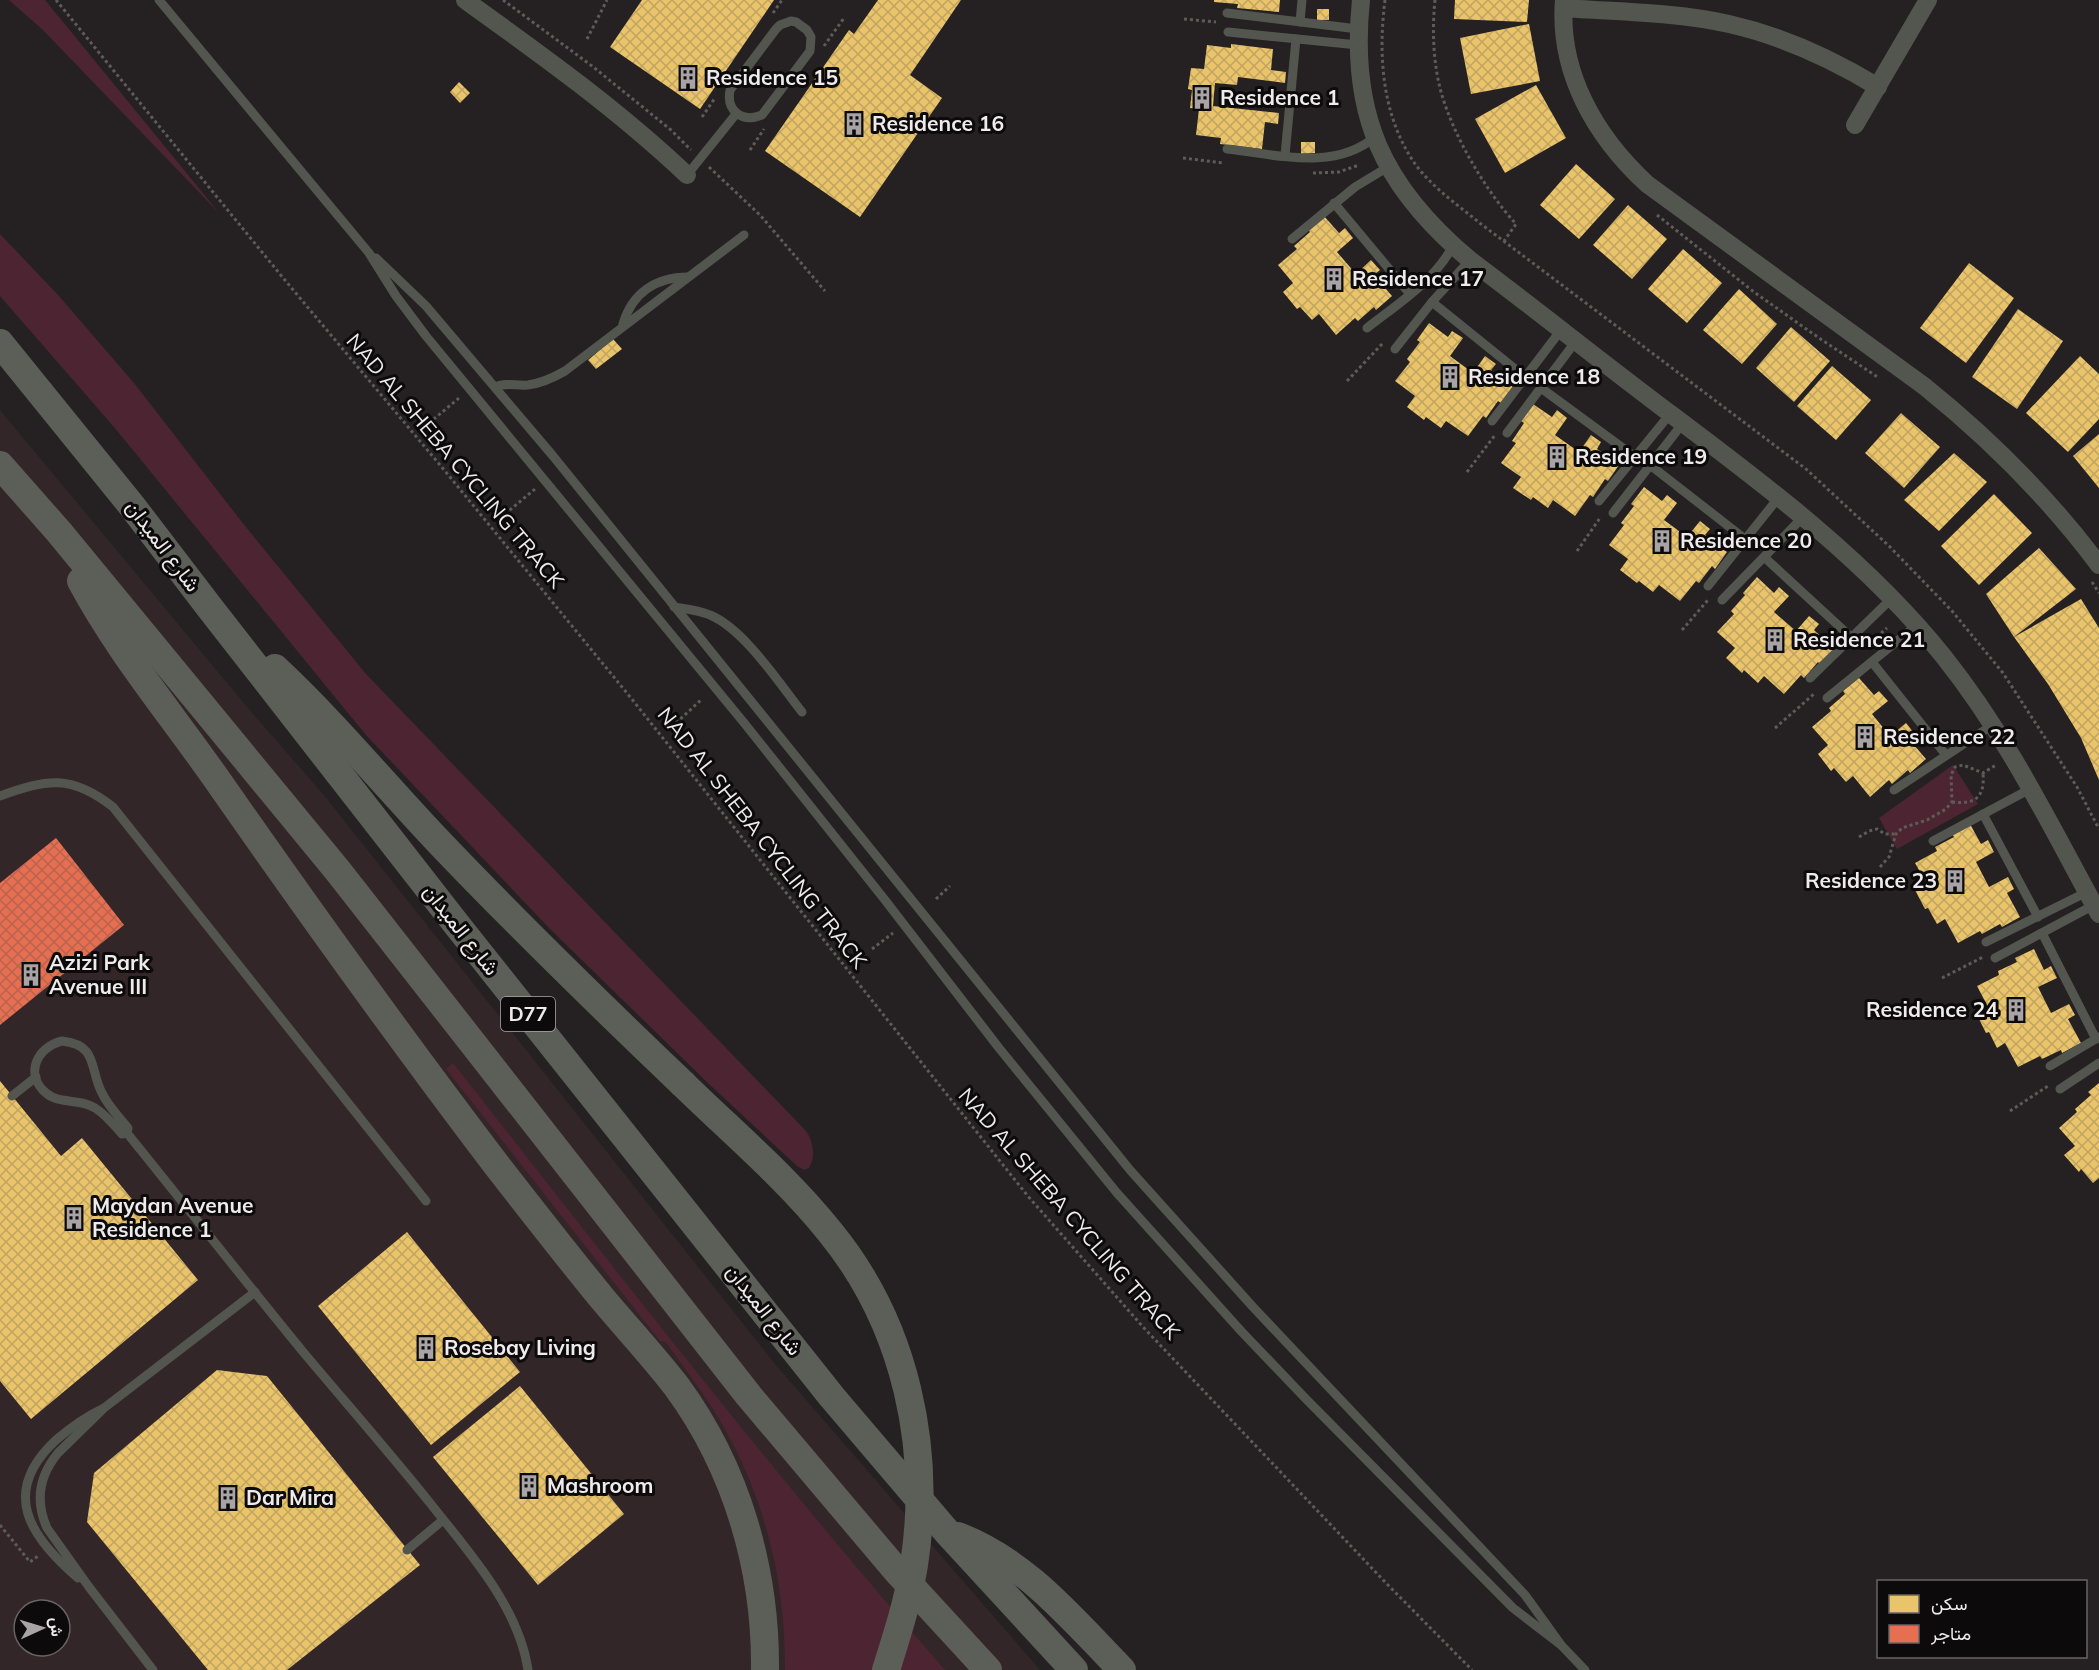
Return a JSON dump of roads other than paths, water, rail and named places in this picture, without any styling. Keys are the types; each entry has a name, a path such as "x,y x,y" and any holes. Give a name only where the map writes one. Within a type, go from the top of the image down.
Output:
{"main road":[{"name":"شارع الميدان","path":"0,344 132,506 449,915 705,1234 832,1397 947,1532 1074,1670"},
{"name":"D77","path":"0,465 59,532 338,871 749,1396 889,1561 988,1670"},
{"path":"59,532 74,567 110,628 344,958 502,1172 563,1251 657,1362 697,1417 728,1478 750,1542 763,1609 765,1670"},
{"path":"210,608 289,680 499,904 796,1194 832,1233 867,1286 894,1344 904,1375 915,1427 920,1469 918,1533 907,1598 886,1670"},
{"path":"947,1532 994,1552 1015,1567 1047,1594 1122,1670"}],"street":[{"path":"465,0 607,104 646,136 687,175"},
{"path":"1361,0 1358,59 1364,102 1375,137 1388,167 1415,207 1431,225 1470,260 1779,497 1892,598 1968,687 1994,724 2032,788 2093,904"},
{"path":"1855,125 1928,0"},
{"path":"1878,87 1820,55 1729,24 1564,4 1563,26 1566,49 1580,93 1601,133 1630,168 1647,184 1959,414 2025,476 2099,565"}],"lane":[{"path":"159,0 369,253 411,316 469,389 745,724 999,1048 1117,1193 1225,1314 1305,1398 1513,1608 1528,1622 1561,1645"},
{"path":"1300,22 1302,0"},
{"path":"1227,14 1300,22 1358,37"},
{"path":"791,21 803,26 811,37 810,51 774,100 762,115 745,118 736,114 728,99 735,82 780,25 791,21"},
{"path":"1228,33 1296,39 1358,37"},
{"path":"1285,155 1296,39"},
{"path":"687,175 736,114"},
{"path":"1227,149 1332,158 1360,148 1375,137"},
{"path":"1292,238 1355,186 1388,167"},
{"path":"1334,203 1410,294"},
{"path":"495,387 504,384 528,385 554,377 744,235"},
{"path":"1367,328 1434,274 1454,246"},
{"path":"369,253 420,300 495,387 891,872 1130,1170 1253,1307 1525,1594 1561,1645 1585,1670"},
{"path":"1395,349 1431,302 1470,260"},
{"path":"623,325 630,307 643,292 659,281 688,277"},
{"path":"1431,302 1525,377"},
{"path":"1492,421 1561,330"},
{"path":"1507,433 1576,341"},
{"path":"1541,388 1635,457"},
{"path":"1599,501 1635,457 1677,418"},
{"path":"1612,513 1650,465 1677,418"},
{"path":"1650,465 1745,539"},
{"path":"1708,586 1779,497"},
{"path":"1722,600 1803,517"},
{"path":"1764,557 1852,638"},
{"path":"1810,678 1892,598"},
{"path":"674,607 711,615 729,627 751,648 802,712"},
{"path":"1827,698 1917,625"},
{"path":"1872,662 1947,755"},
{"path":"1894,790 1994,724"},
{"path":"0,796 40,783 59,783 78,786 96,794 113,807 426,1201"},
{"path":"1933,841 2032,788"},
{"path":"1983,814 2038,917"},
{"path":"1986,942 2038,917 2093,904"},
{"path":"1995,957 2093,904"},
{"path":"2042,933 2098,1038 2050,1066"},
{"path":"127,1133 122,1134 96,1108 87,1104 57,1100 40,1087 35,1067 44,1049 52,1043 62,1041 73,1042 83,1047 90,1056 101,1093 128,1128 127,1133 443,1520 494,1588 509,1612 520,1639 528,1670"},
{"path":"2060,1089 2099,1063"},
{"path":"12,1096 36,1077"},
{"path":"153,1670 46,1528 40,1509 40,1489 46,1469 52,1461 104,1408 255,1292"},
{"path":"89,1587 48,1548 34,1530 25,1506 24,1494 30,1470 43,1451 90,1414 104,1408"},
{"path":"407,1550 443,1520"}],"place":[{"name":"Residence 15","path":"688,78"},
{"name":"Residence 1","path":"1202,98"},
{"name":"Residence 16","path":"854,124"},
{"name":"Residence 17","path":"1334,279"},
{"name":"Residence 18","path":"1450,377"},
{"name":"Residence 19","path":"1557,457"},
{"name":"Residence 20","path":"1662,541"},
{"name":"Residence 21","path":"1775,640"},
{"name":"Residence 22","path":"1865,737"},
{"name":"Residence 23","path":"1955,881"},
{"name":"Azizi Park Avenue III","path":"31,975"},
{"name":"Residence 24","path":"2016,1010"},
{"name":"Maydan Avenue Residence 1","path":"74,1218"},
{"name":"Rosebay Living","path":"426,1348"},
{"name":"Mashroom","path":"529,1486"},
{"name":"Dar Mira","path":"228,1498"}]}
